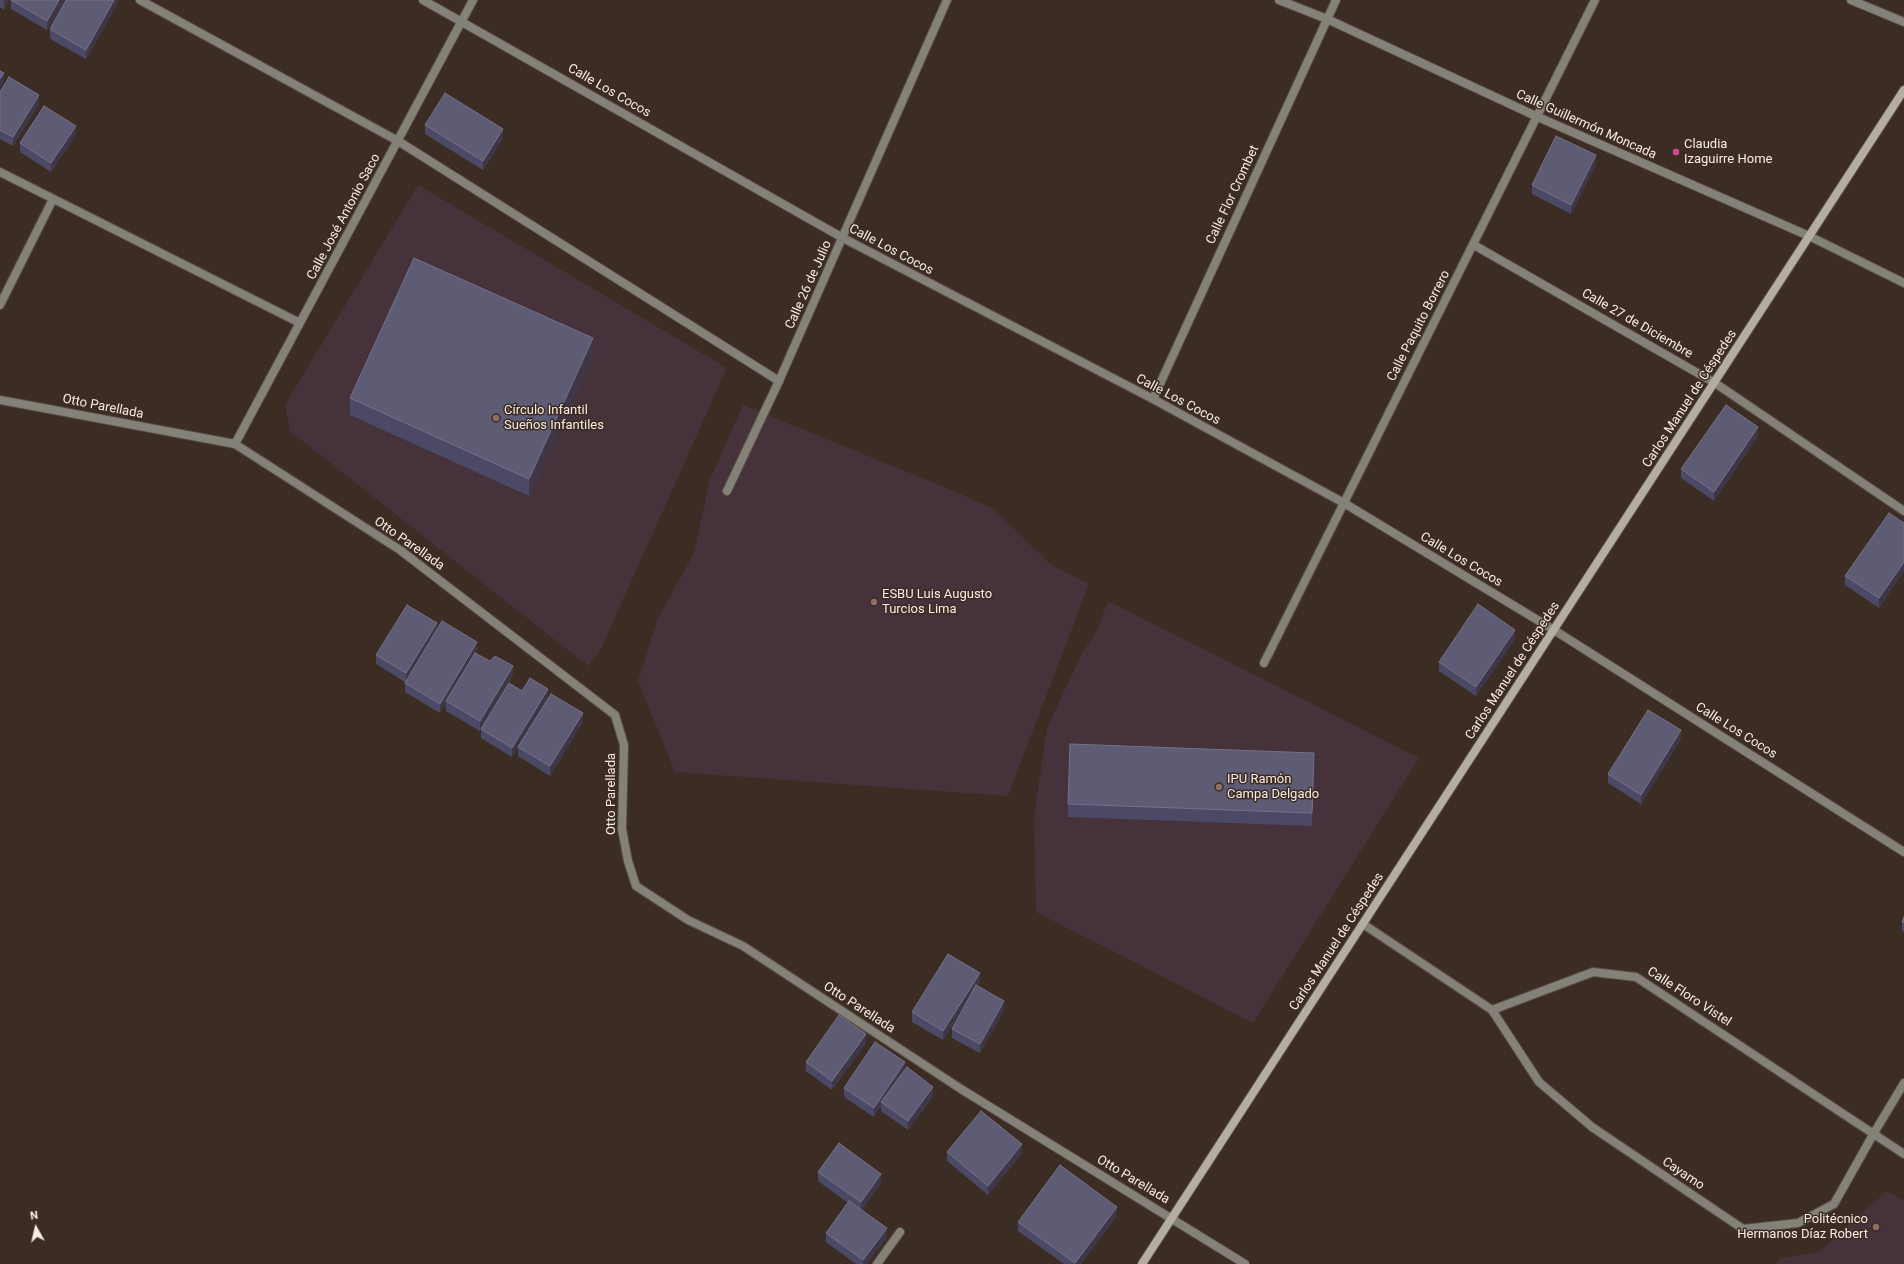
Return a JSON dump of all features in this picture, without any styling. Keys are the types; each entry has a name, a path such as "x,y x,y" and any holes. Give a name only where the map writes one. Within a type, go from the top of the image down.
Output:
{"street":[{"path":"140,0 398,141 779,381"},
{"name":"Calle Los Cocos","path":"424,0 843,238 1153,399 1344,503 1554,630 1904,852"},
{"name":"Calle José Antonio Saco","path":"235,444 473,0"},
{"name":"Calle 26 de Julio","path":"727,491 779,381 947,0"},
{"name":"Calle Guillermón Moncada","path":"1279,0 1327,19 1538,117 1810,236 1904,283"},
{"name":"Calle Flor Crombet","path":"1153,399 1336,0"},
{"name":"Calle Paquito Borrero","path":"1264,663 1596,0"},
{"path":"1851,0 1904,22"},
{"name":"Carlos Manuel de Céspedes","path":"1142,1264 1904,90"},
{"path":"0,172 300,323"},
{"path":"0,305 53,199"},
{"name":"Calle 27 de Diciembre","path":"1474,245 1715,383 1904,511"},
{"name":"Otto Parellada","path":"0,400 235,444 400,550 615,715 624,745 622,829 628,861 636,886 688,920 743,946 961,1089 1245,1264"},
{"path":"1363,924 1492,1010"},
{"name":"Calle Floro Vistel","path":"1492,1010 1593,972 1636,977 1904,1154"},
{"name":"Cayamo","path":"1492,1010 1539,1082 1592,1127 1743,1229 1798,1223 1834,1204 1904,1083"},
{"path":"877,1264 900,1232"}],"shaded area":[{"name":"Círculo Infantil Sueños Infantiles","path":"418,185 727,368 601,649 588,666 290,431 285,405"},
{"name":"ESBU Luis Augusto Turcios Lima","path":"743,405 954,491 994,509 1051,565 1089,584 1008,796 675,772 638,681 657,620 694,553 710,479"},
{"name":"IPU Ramón Campa Delgado","path":"1108,601 1419,758 1253,1023 1036,912 1034,816 1047,728 1081,655 1097,630"},
{"name":"Politécnico Hermanos Díaz Robert","path":"1887,1191 1904,1201 1904,1264 1777,1264 1780,1258 1819,1252"}],"building":[{"path":"11,0 59,0 47,21"},
{"path":"66,0 114,0 86,50 50,29"},
{"path":"0,71 4,73 0,79"},
{"path":"9,77 39,95 13,137 0,130 0,92"},
{"path":"445,93 503,129 483,161 425,125"},
{"path":"44,106 76,126 51,163 20,143"},
{"path":"1556,136 1596,155 1571,205 1532,185"},
{"path":"414,258 593,338 529,479 350,398"},
{"path":"1726,405 1758,427 1714,492 1681,469"},
{"path":"1889,513 1904,523 1904,562 1879,598 1845,576"},
{"path":"1478,604 1515,630 1476,687 1439,662"},
{"path":"407,605 437,623 406,673 376,655"},
{"path":"442,621 477,642 440,704 405,683"},
{"path":"475,653 490,661 495,656 513,666 480,721 446,701"},
{"path":"530,678 548,689 512,748 481,729 509,683 522,691"},
{"path":"551,694 583,713 550,766 518,747"},
{"path":"1648,710 1681,730 1641,795 1608,774"},
{"path":"1070,744 1314,753 1312,813 1068,804"},
{"path":"948,954 980,973 943,1031 912,1012"},
{"path":"976,985 1004,1001 980,1044 952,1029"},
{"path":"839,1015 866,1034 832,1081 806,1062"},
{"path":"875,1042 905,1062 874,1108 844,1088"},
{"path":"907,1067 933,1087 908,1121 881,1102"},
{"path":"981,1111 1022,1144 988,1186 947,1152"},
{"path":"839,1143 881,1174 861,1202 818,1172"},
{"path":"1060,1165 1117,1207 1075,1263 1018,1222"},
{"path":"849,1201 887,1228 863,1260 826,1233"}],"place":[{"name":"Claudia Izaguirre Home","path":"1676,152"},
{"name":"Círculo Infantil Sueños Infantiles","path":"496,418"},
{"name":"ESBU Luis Augusto Turcios Lima","path":"874,602"},
{"name":"IPU Ramón Campa Delgado","path":"1219,787"},
{"name":"Politécnico Hermanos Díaz Robert","path":"1876,1227"}]}
